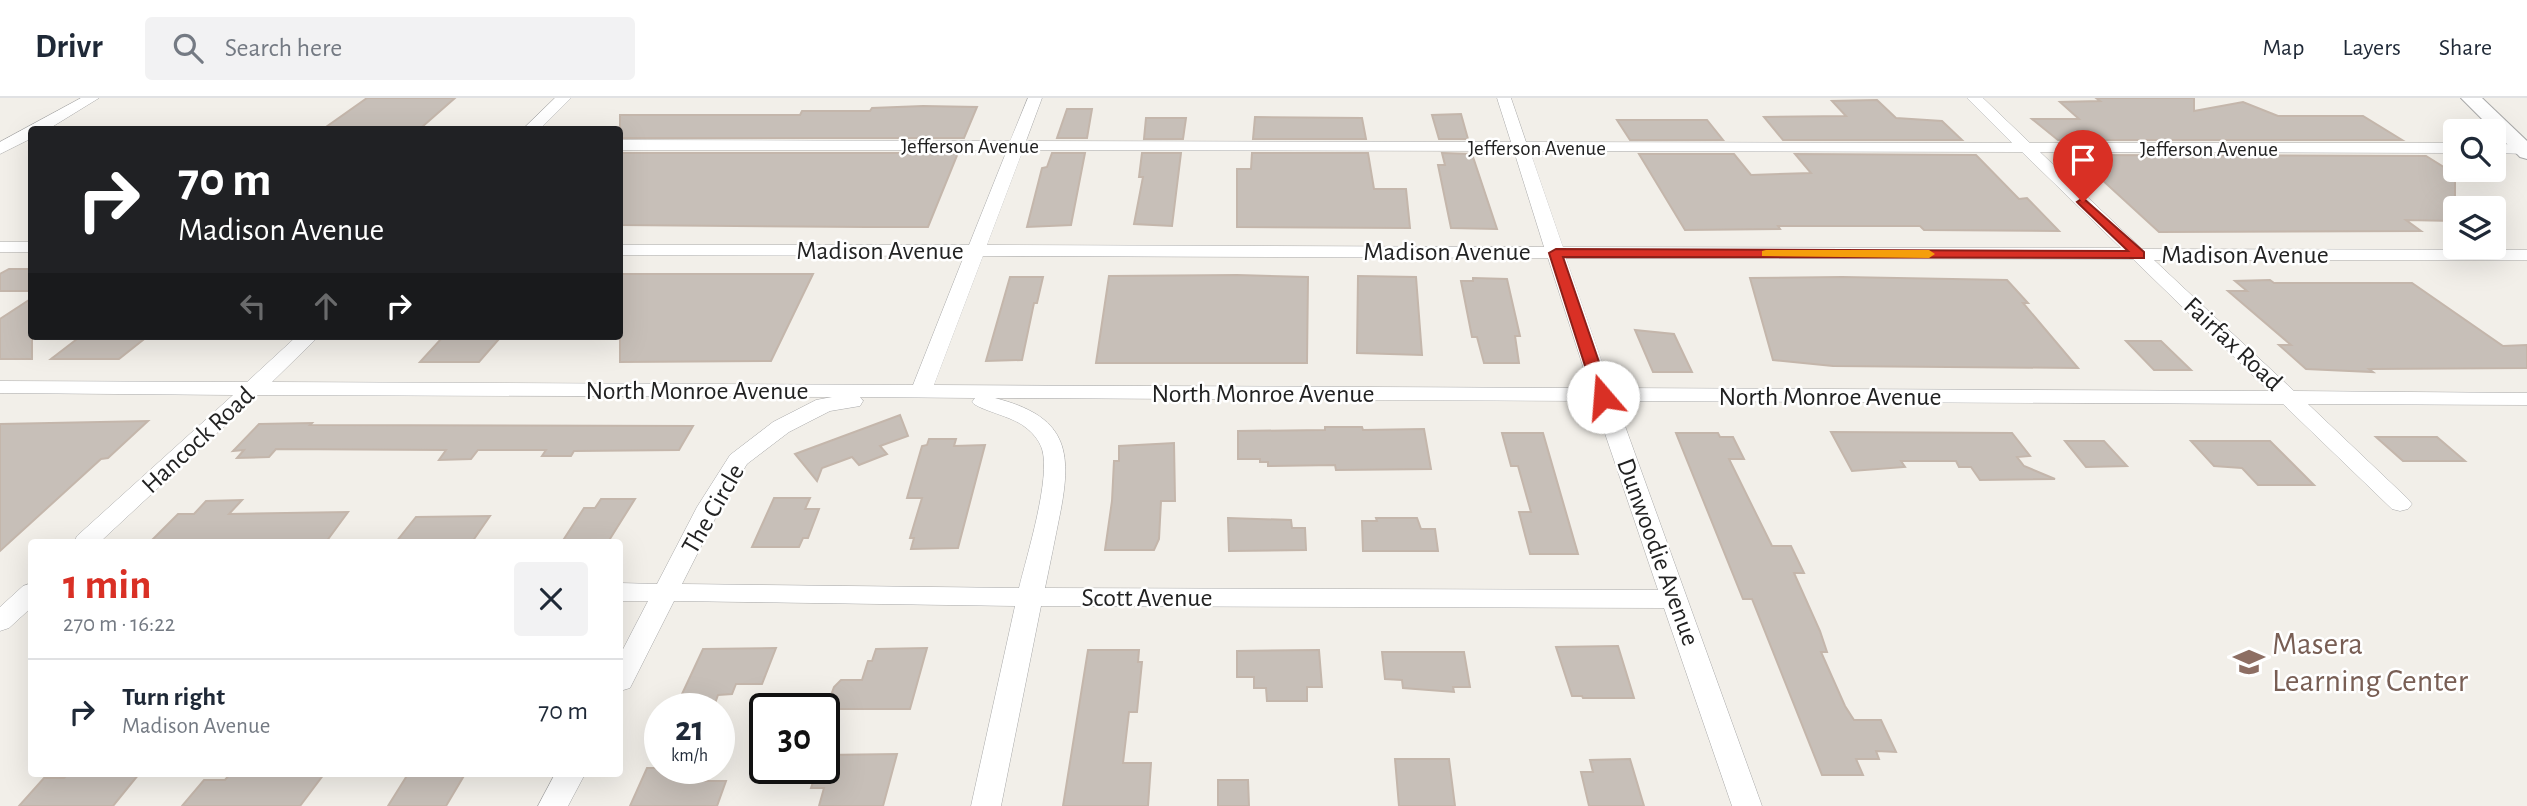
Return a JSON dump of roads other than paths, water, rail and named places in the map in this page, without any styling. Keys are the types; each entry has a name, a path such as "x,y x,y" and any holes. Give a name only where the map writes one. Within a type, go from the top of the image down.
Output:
{"street":[{"path":"40,126 92,98"},
{"path":"533,126 564,98"},
{"path":"921,391 1035,98"},
{"name":"Dunwoodie Avenue","path":"1504,98 1603,397 1747,806"},
{"name":"Fairfax Road","path":"1974,98 2400,504"},
{"path":"2471,98 2526,151"},
{"path":"5,144 28,132"},
{"path":"5,144 28,141"},
{"name":"Jefferson Avenue","path":"623,145 2443,148"},
{"path":"2506,149 2526,151"},
{"path":"0,247 28,247"},
{"name":"Madison Avenue","path":"623,250 2527,255"},
{"name":"Hancock Road","path":"89,539 305,340"},
{"name":"North Monroe Avenue","path":"0,387 2527,400"},
{"name":"The Circle","path":"623,675 709,507 738,460 781,427 824,405 921,391 1014,408 1035,423 1053,448 1055,480 1032,597"},
{"name":"Scott Avenue","path":"623,592 1032,597 1675,599"},
{"path":"0,622 28,597"},
{"path":"986,806 1032,597"},
{"path":"553,806 568,777"}],"place":[{"name":"Masera Learning Center","path":"2249,662"}]}
